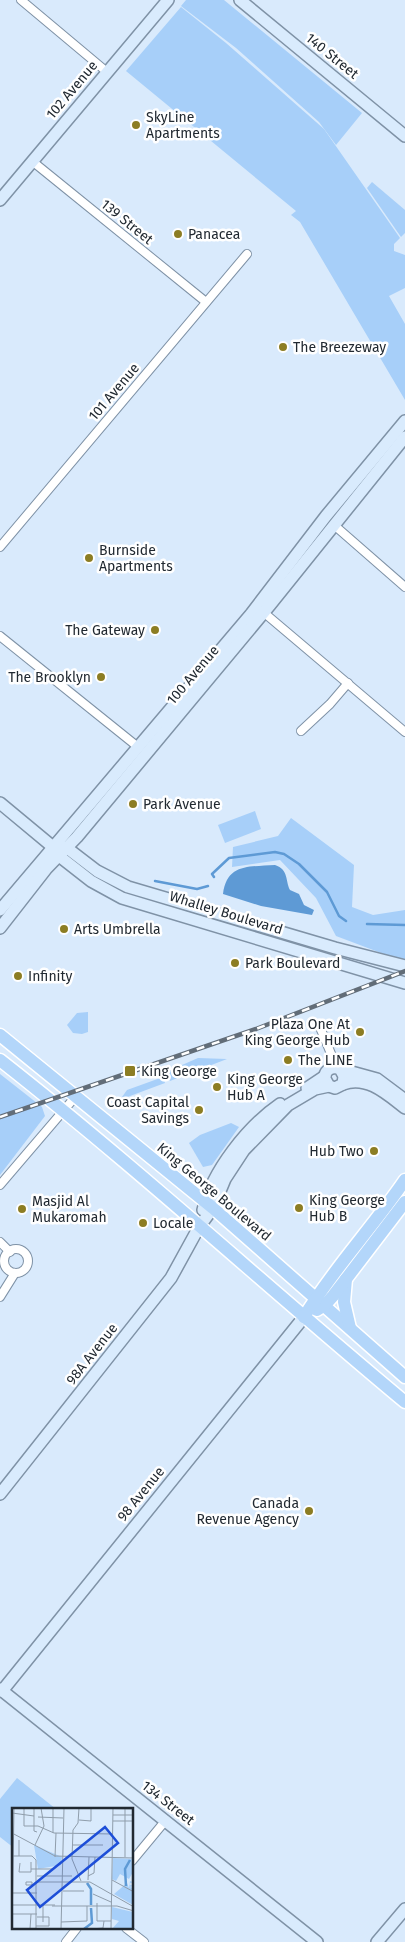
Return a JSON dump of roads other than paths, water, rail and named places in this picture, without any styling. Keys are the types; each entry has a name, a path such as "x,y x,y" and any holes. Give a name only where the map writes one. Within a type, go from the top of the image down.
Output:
{"main road":[{"name":"102 Avenue","path":"0,200 168,0"},
{"name":"140 Street","path":"240,0 405,136"},
{"name":"100 Avenue","path":"0,910 60,850 260,610 326,516 405,420"},
{"name":"100 Avenue","path":"0,928 138,747 334,525 405,438"},
{"name":"Whalley Boulevard","path":"0,803 60,850 91,881 122,898 405,984"},
{"name":"Whalley Boulevard","path":"60,850 128,887 334,948 405,966"},
{"name":"King George Boulevard","path":"0,1035 209,1205 405,1377"},
{"path":"0,1060 64,1109 405,1402"},
{"path":"332,1071 344,1076 342,1084 357,1082 374,1086 405,1108"},
{"path":"332,1071 377,1079 405,1100"},
{"name":"98A Avenue","path":"0,1494 171,1278 200,1227 209,1205 255,1136 299,1098 315,1089 332,1071"},
{"path":"320,1301 405,1180"},
{"path":"304,1317 346,1279 405,1202"},
{"path":"346,1279 344,1302 350,1328"},
{"name":"98 Avenue","path":"1,1690 304,1317"},
{"name":"134 Street","path":"1,1690 317,1942"},
{"path":"377,1942 405,1909"}],"street":[{"path":"21,0 107,72"},
{"name":"139 Street","path":"32,161 206,302"},
{"name":"101 Avenue","path":"0,547 247,254"},
{"path":"334,525 405,587"},
{"path":"260,610 405,732"},
{"path":"0,636 138,747"},
{"path":"301,731 330,704 348,683"},
{"path":"319,1025 332,1071"},
{"path":"0,1185 76,1096"},
{"path":"0,1242 10,1252"},
{"path":"21,1251 28,1260 23,1271 15,1273 8,1270 4,1263 10,1252 21,1251"},
{"path":"0,1297 15,1273"},
{"path":"134,1859 166,1820"},
{"path":"66,1942 75,1930"},
{"path":"129,1930 144,1942"}],"waterway":[{"path":"214,877 212,874 229,858 275,852 284,854 299,864 327,892 339,916 346,921"},
{"path":"155,881 197,889 208,886"},
{"path":"367,924 405,925"}],"railway":[{"path":"0,1117 256,1029 405,971"}],"place":[{"name":"SkyLine Apartments","path":"136,125"},
{"name":"Panacea","path":"178,234"},
{"name":"The Breezeway","path":"283,347"},
{"name":"Burnside Apartments","path":"89,558"},
{"name":"The Gateway","path":"155,630"},
{"name":"The Brooklyn","path":"101,677"},
{"name":"Park Avenue","path":"133,804"},
{"name":"Arts Umbrella","path":"64,929"},
{"name":"Park Boulevard","path":"235,963"},
{"name":"Infinity","path":"18,976"},
{"name":"Plaza One At King George Hub","path":"360,1032"},
{"name":"The LINE","path":"288,1060"},
{"name":"King George","path":"130,1071"},
{"name":"King George Hub A","path":"217,1087"},
{"name":"Coast Capital Savings","path":"199,1110"},
{"name":"Hub Two","path":"374,1151"},
{"name":"King George Hub B","path":"299,1208"},
{"name":"Masjid Al Mukaromah","path":"22,1209"},
{"name":"Locale","path":"143,1223"},
{"name":"Canada Revenue Agency","path":"309,1511"}]}
